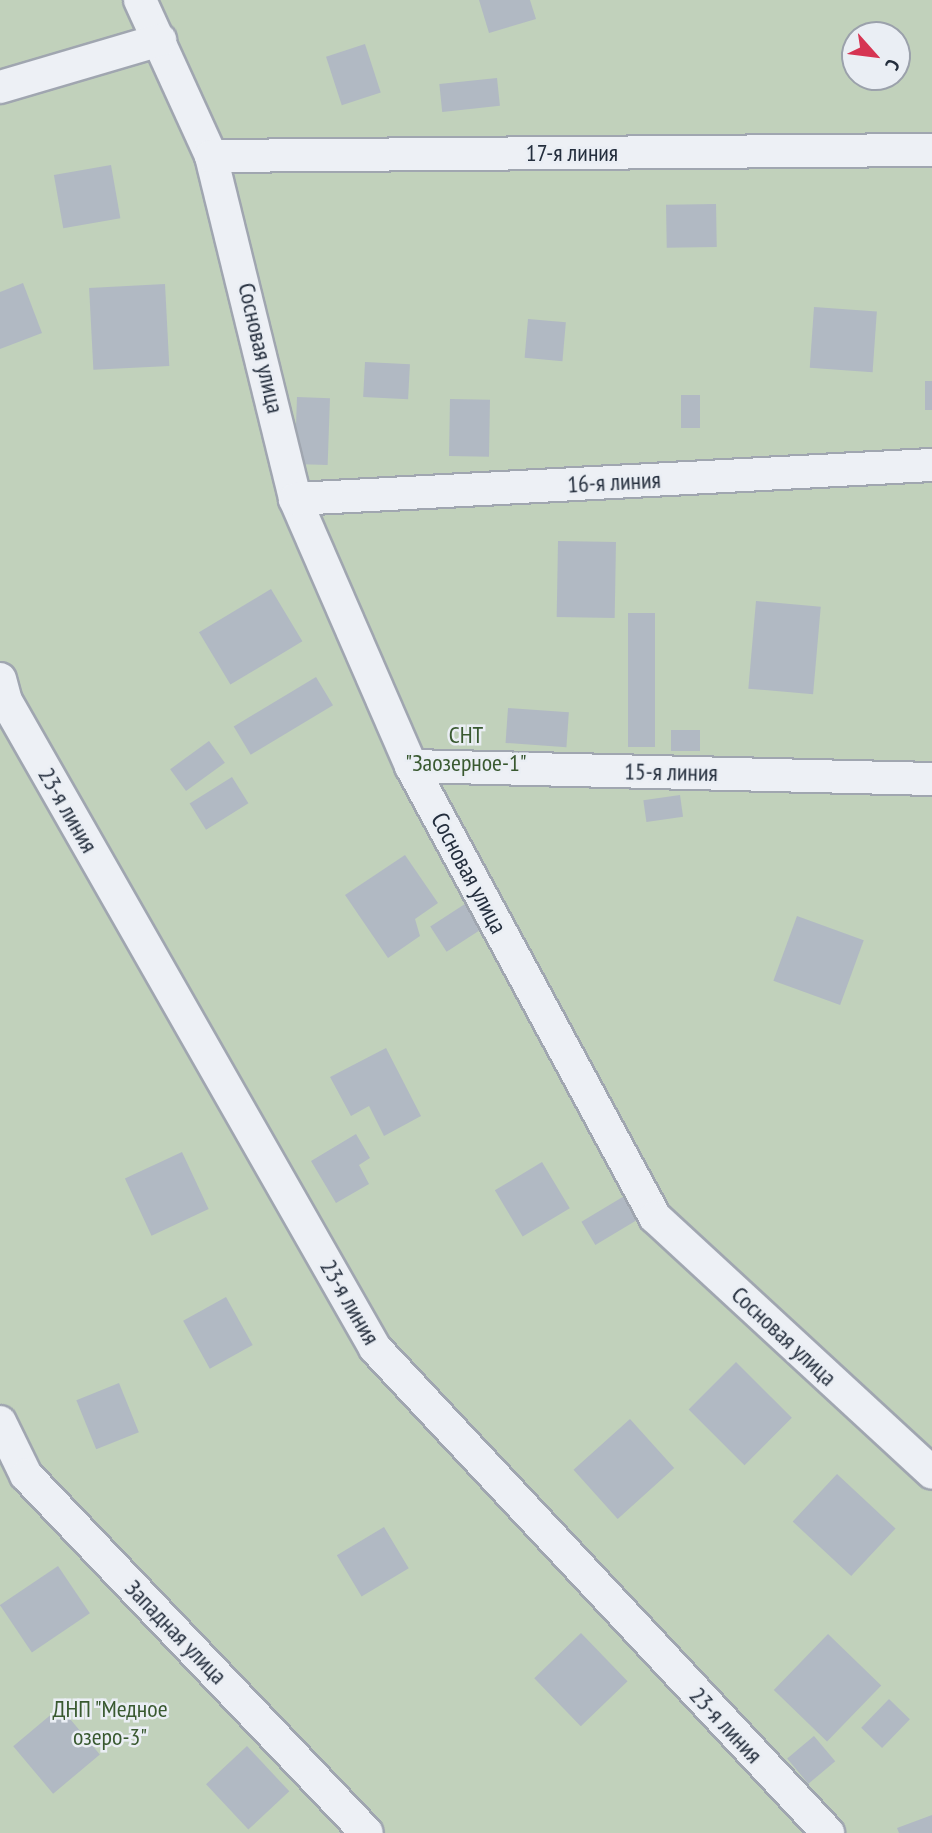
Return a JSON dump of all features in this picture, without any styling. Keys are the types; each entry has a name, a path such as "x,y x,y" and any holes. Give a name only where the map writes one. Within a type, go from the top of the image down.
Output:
{"street":[{"name":"Сосновая улица","path":"140,0 211,156 295,499 411,766 655,1217 932,1473"},
{"path":"0,87 160,40"},
{"name":"17-я линия","path":"211,156 932,150"},
{"name":"16-я линия","path":"295,499 932,465"},
{"name":"23-я линия","path":"0,679 6,701 375,1348 828,1833"},
{"name":"15-я линия","path":"411,766 932,779"},
{"name":"Западная улица","path":"0,1422 26,1475 367,1833"}],"green space":[{"name":"СНТ \"Заозерное-1\"","path":"0,0 932,0 932,1833 0,1833"}],"building":[{"path":"479,0 530,0 536,19 489,33"},
{"path":"365,44 381,93 342,105 326,57"},
{"path":"497,78 500,106 442,112 439,84"},
{"path":"111,165 120,218 63,228 54,175"},
{"path":"716,204 717,247 667,248 666,205"},
{"path":"23,283 42,333 0,349 0,292"},
{"path":"165,284 169,366 93,370 89,288"},
{"path":"814,307 877,311 873,372 810,368"},
{"path":"528,319 566,322 562,361 525,358"},
{"path":"365,362 410,364 408,399 363,397"},
{"path":"925,381 932,381 932,410 925,410"},
{"path":"681,395 700,395 700,428 681,428"},
{"path":"297,397 330,398 328,465 295,464"},
{"path":"450,399 490,400 489,457 449,456"},
{"path":"558,541 616,542 615,618 557,617"},
{"path":"271,589 302,641 230,685 199,632"},
{"path":"756,601 821,607 813,694 748,689"},
{"path":"628,613 655,613 655,747 628,747"},
{"path":"316,677 333,705 251,755 234,726"},
{"path":"508,708 569,712 566,747 506,743"},
{"path":"671,730 700,730 700,751 671,751"},
{"path":"209,741 225,763 186,791 170,769"},
{"path":"232,777 248,803 206,830 190,803"},
{"path":"680,795 683,817 646,822 643,800"},
{"path":"405,855 438,903 415,919 420,936 388,958 345,895"},
{"path":"468,902 484,927 447,952 430,927"},
{"path":"797,916 864,940 840,1005 773,981"},
{"path":"386,1048 421,1116 384,1136 369,1106 351,1116 330,1077"},
{"path":"356,1134 370,1158 359,1165 369,1184 336,1203 311,1161"},
{"path":"182,1152 209,1209 152,1236 125,1179"},
{"path":"542,1162 570,1208 523,1237 495,1190"},
{"path":"626,1195 640,1218 595,1245 581,1222"},
{"path":"226,1297 253,1345 210,1369 183,1321"},
{"path":"736,1362 792,1418 744,1465 689,1409"},
{"path":"119,1383 139,1432 96,1449 76,1400"},
{"path":"630,1419 674,1468 618,1519 574,1470"},
{"path":"837,1474 896,1529 851,1576 793,1522"},
{"path":"384,1527 409,1568 362,1596 337,1555"},
{"path":"58,1566 90,1613 32,1652 0,1605"},
{"path":"581,1633 628,1681 581,1726 534,1678"},
{"path":"828,1634 881,1685 827,1742 774,1690"},
{"path":"889,1699 910,1719 882,1748 861,1728"},
{"path":"60,1707 100,1754 53,1794 13,1746"},
{"path":"814,1736 835,1761 808,1784 787,1758"},
{"path":"247,1746 289,1791 248,1830 206,1784"},
{"path":"932,1815 932,1833 899,1833 897,1828"}],"park label":[{"name":"ДНП \"Медное озеро-3\"","path":"110,1723"}]}
